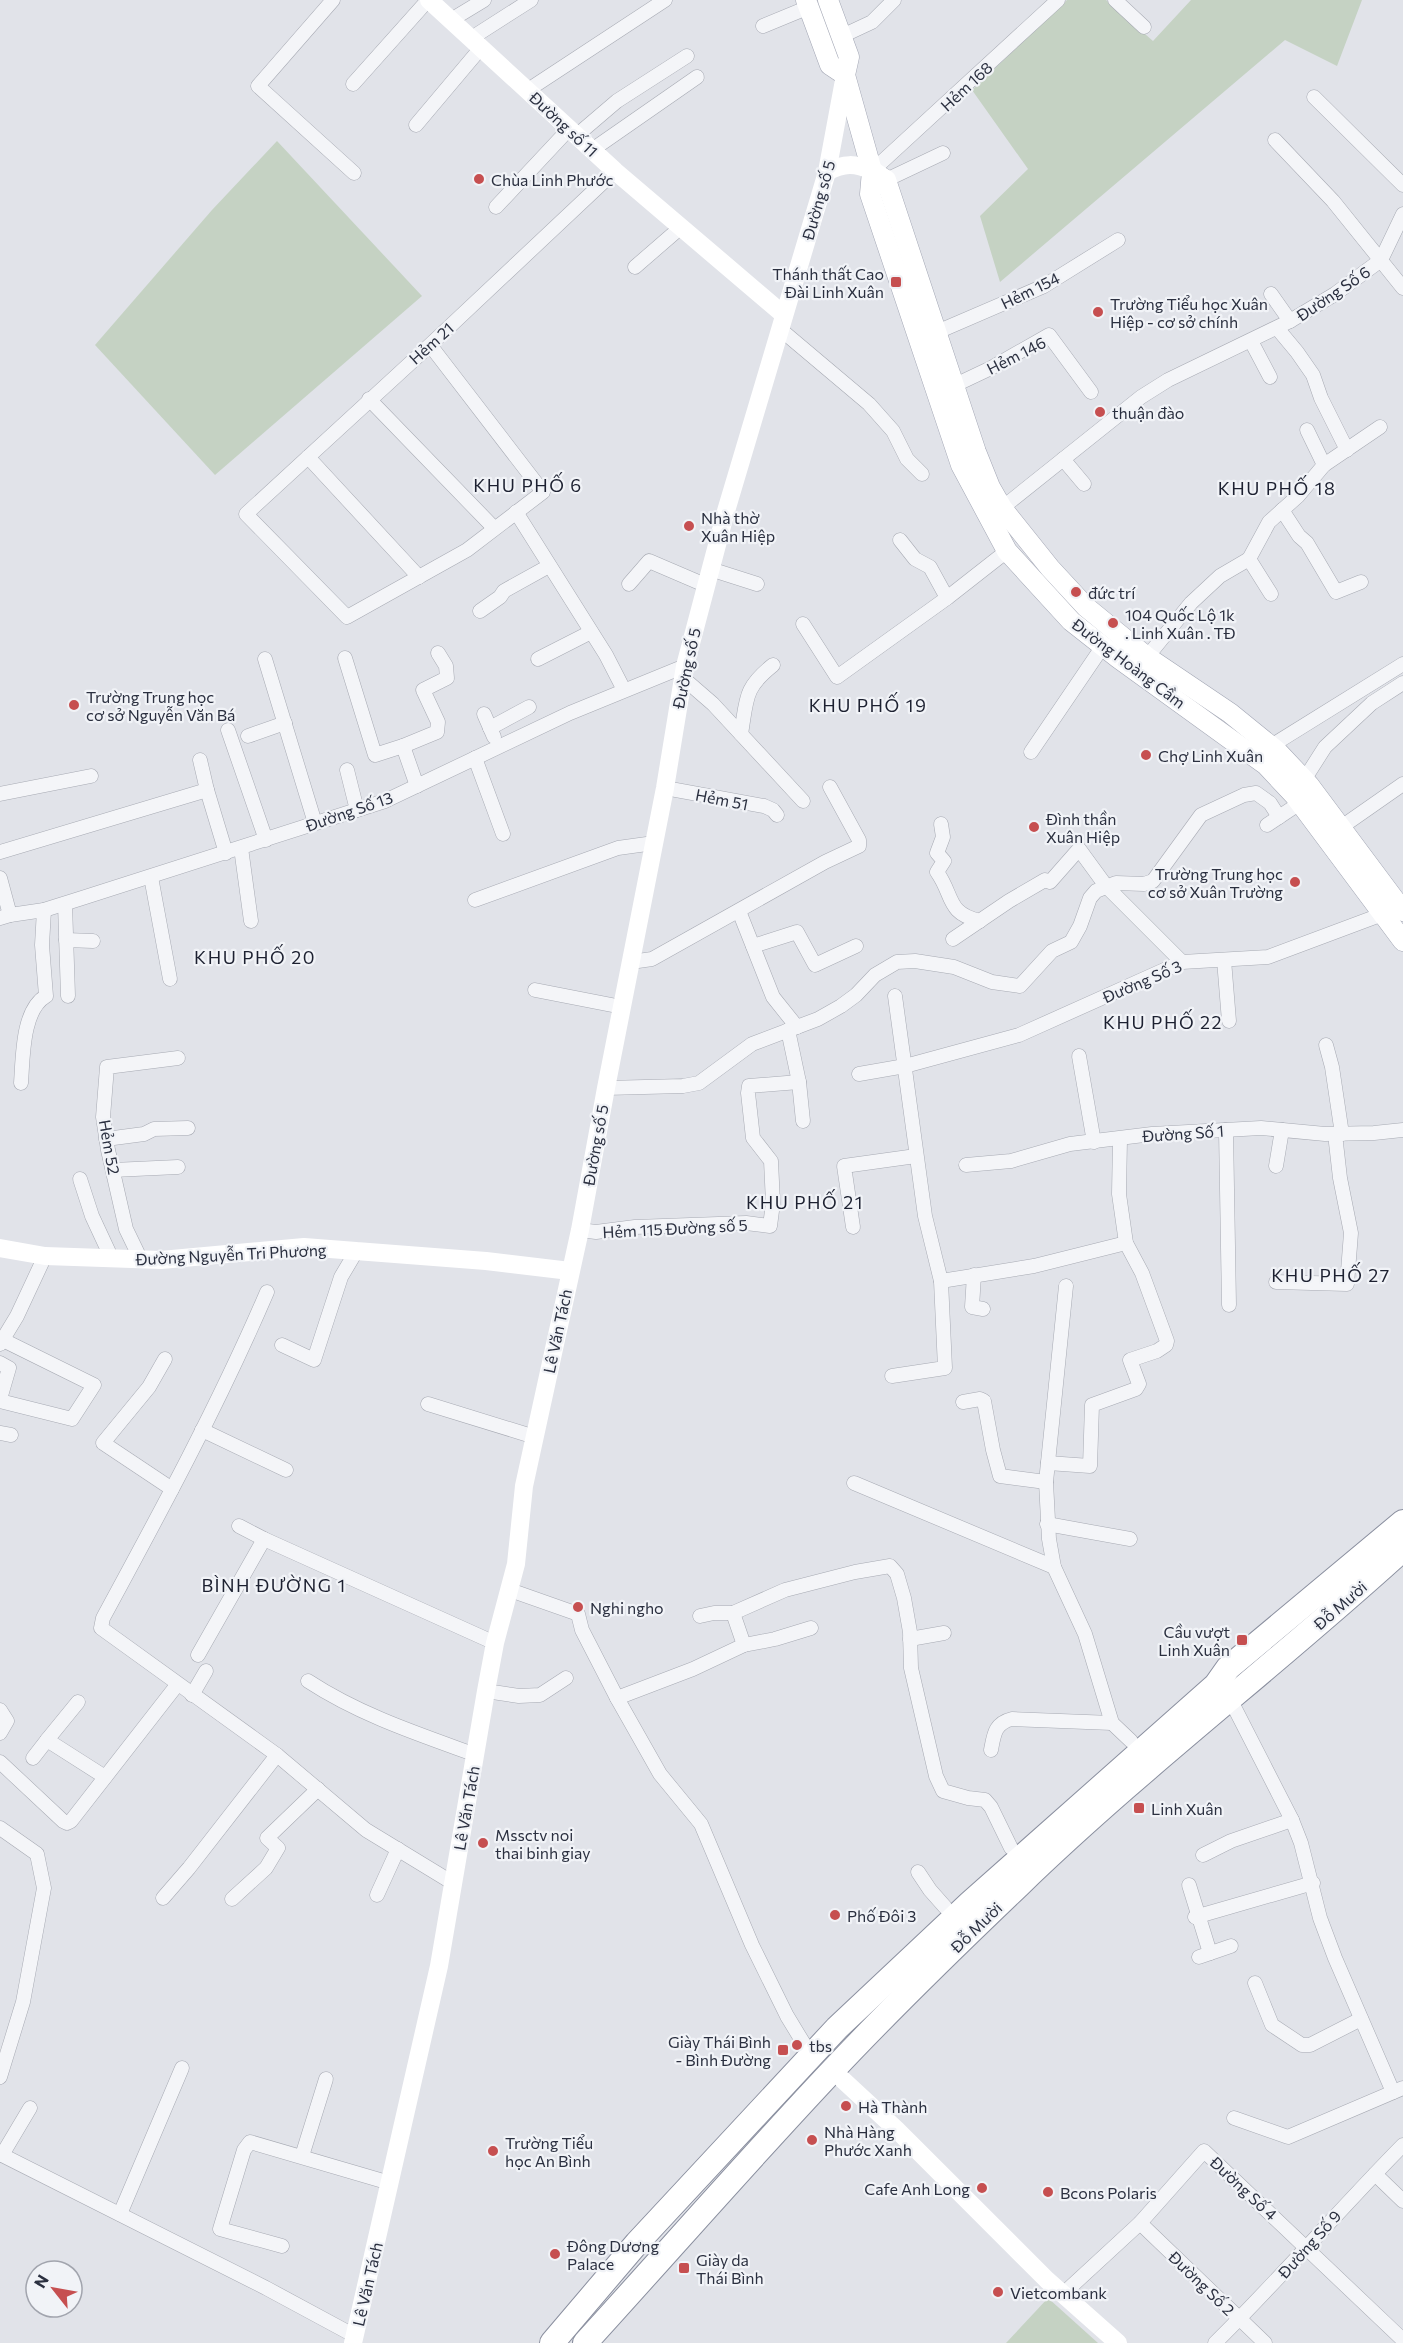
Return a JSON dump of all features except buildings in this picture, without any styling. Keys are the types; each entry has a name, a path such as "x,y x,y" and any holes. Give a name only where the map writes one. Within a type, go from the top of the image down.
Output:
{"highway":[{"name":"Đỗ Mười","path":"1342,1571 1360,1544 1403,1505"},
{"name":"Đỗ Mười","path":"552,2343 809,2048 844,2021 961,1911 1216,1685 1228,1668 1403,1522"},
{"name":"Đỗ Mười","path":"1232,1702 1305,1650 1385,1577 1403,1549"},
{"name":"Đỗ Mười","path":"600,2343 915,1986 1020,1884 1232,1702 1315,1626 1385,1577"},
{"path":"1305,1650 1315,1626"},
{"name":"Đỗ Mười","path":"537,2343 809,2048 945,1907 1131,1741 1210,1675 1228,1668"},
{"path":"809,2048 838,2075"},
{"name":"Đỗ Mười","path":"585,2343 838,2075"}],"main road":[{"name":"Đường số 11","path":"428,0 782,322"},
{"name":"Đường Hoàng Cầm","path":"828,0 849,57 845,75 879,175 937,332 979,461 990,488 1002,508 1050,568 1086,607 1147,657 1230,713 1271,746 1304,780 1403,911"},
{"name":"Đường Hoàng Cầm","path":"807,4 830,65 845,75"},
{"name":"Đường số 5","path":"570,1272 665,788 684,672 707,577 827,172 845,75"},
{"path":"827,172 850,163 879,175"},
{"name":"Đường Hoàng Cầm","path":"879,175 870,194 945,421 961,465 1007,551 1071,621 1266,765 1300,803 1403,941"},
{"name":"Đường Nguyễn Tri Phương","path":"0,1248 45,1256 161,1260 304,1247 486,1261 570,1272"},
{"name":"Lê Văn Tách","path":"354,2340 439,1966 495,1643 516,1564 524,1486 570,1272"},
{"path":"838,2075 1063,2294 1119,2343"}],"street":[{"path":"333,0 258,86 354,173"},
{"path":"353,84 428,0"},
{"path":"451,20 484,0"},
{"path":"416,125 475,44 531,0"},
{"path":"528,90 665,0"},
{"path":"842,36 872,22 894,0"},
{"name":"Hẻm 168","path":"879,175 1057,0"},
{"path":"1115,0 1144,27"},
{"path":"763,26 807,4"},
{"path":"496,207 573,133 617,101 687,56"},
{"path":"592,150 697,77"},
{"path":"1314,97 1403,185"},
{"path":"1275,140 1333,201 1403,288"},
{"path":"879,175 943,153"},
{"name":"Hẻm 21","path":"419,577 347,617 246,513 430,345 615,171"},
{"name":"Đường Số 6","path":"1002,508 1142,397 1168,380 1277,328 1335,294 1381,260 1403,214"},
{"path":"635,267 680,228"},
{"path":"1393,235 1403,248"},
{"name":"Hẻm 154","path":"937,332 1044,286 1118,240"},
{"path":"1271,294 1290,321"},
{"path":"782,322 869,404 893,431 907,459 922,474"},
{"path":"1277,328 1298,352 1313,375 1321,398 1347,450"},
{"name":"Hẻm 146","path":"953,386 991,368 1049,335 1091,392"},
{"path":"1251,341 1270,377"},
{"path":"308,457 419,577 467,550 543,492 430,345"},
{"path":"369,399 494,528"},
{"path":"1147,657 1191,603 1220,576 1249,560 1269,522 1298,496 1324,465 1380,427"},
{"path":"1306,430 1324,465"},
{"path":"1064,459 1084,484"},
{"path":"1282,510 1299,536 1307,543 1336,592 1361,582"},
{"path":"516,512 606,655 624,690"},
{"path":"900,540 915,559 930,567 946,598"},
{"path":"803,624 837,677 1007,551"},
{"path":"1249,560 1271,594"},
{"path":"629,584 650,561 707,577 757,584"},
{"path":"480,611 500,597 504,591 549,566"},
{"path":"538,659 591,633"},
{"path":"1032,752 1103,646"},
{"path":"345,658 375,755 437,732 438,722 423,690 447,678 446,666 438,653"},
{"path":"265,659 315,824"},
{"path":"1271,746 1403,664"},
{"path":"741,734 749,692 755,679 773,665"},
{"path":"684,672 803,801"},
{"name":"Đường Số 13","path":"5,917 65,904 385,801 570,712 624,690 684,672"},
{"path":"1304,780 1325,747 1372,703 1403,683"},
{"path":"490,728 529,707"},
{"path":"484,714 498,747"},
{"path":"248,736 285,723"},
{"path":"228,730 266,840"},
{"path":"403,746 417,786"},
{"path":"475,758 503,834"},
{"path":"200,760 226,853"},
{"path":"347,770 357,810"},
{"path":"0,794 91,776"},
{"path":"1340,828 1403,784"},
{"path":"631,962 652,959 825,862 859,846 830,787"},
{"name":"Hẻm 51","path":"665,788 764,806 773,810 777,815"},
{"path":"0,852 207,790"},
{"path":"606,1088 683,1086 699,1083 752,1044 793,1029 841,1006 856,995 875,975 897,962 915,962 954,968 992,982 1020,986 1052,951 1071,942 1080,926 1090,898 1096,891 1116,884 1144,884 1153,880 1201,815 1244,795 1256,793 1270,803 1273,821 1300,803"},
{"path":"941,824 943,837 937,854 944,861 937,872 957,911 964,917 980,921"},
{"path":"475,900 618,848 654,843"},
{"path":"241,848 251,921"},
{"path":"953,939 1045,880 1050,882 1079,849 1106,886 1182,962"},
{"path":"151,876 170,979"},
{"path":"0,878 5,917"},
{"path":"65,904 68,996"},
{"path":"21,1083 25,1038 31,1014 37,1001 46,996 42,945 44,910"},
{"path":"739,911 773,997 793,1029 803,1121"},
{"name":"Đường Số 3","path":"859,1074 905,1066 1019,1035 1182,962 1250,959 1276,955 1383,914"},
{"path":"753,946 797,932 815,965 856,946"},
{"path":"66,940 93,940"},
{"path":"1224,960 1229,1021"},
{"path":"535,990 622,1007"},
{"path":"892,1376 945,1368 941,1281 925,1216 895,996"},
{"path":"1276,1282 1347,1284 1351,1233 1340,1178 1332,1068 1326,1045"},
{"path":"1079,1056 1095,1142"},
{"name":"Hẻm 52","path":"141,1260 126,1229 106,1139 103,1117 107,1066 178,1058"},
{"name":"Hẻm 115 Đường số 5","path":"580,1230 596,1232 635,1227 746,1223 770,1226 773,1203 771,1161 753,1138 749,1086 799,1082"},
{"path":"106,1139 144,1134 154,1129 188,1128"},
{"name":"Đường Số 1","path":"966,1166 1011,1161 1070,1144 1152,1134 1261,1128 1338,1134 1403,1130"},
{"path":"1226,1130 1229,1305"},
{"path":"1276,1166 1282,1130"},
{"path":"1048,1463 1090,1466 1092,1404 1136,1389 1139,1384 1130,1360 1157,1351 1166,1345 1167,1341 1142,1273 1126,1243 1119,1194 1119,1139"},
{"path":"852,1227 844,1166 916,1156"},
{"path":"113,1170 178,1167"},
{"path":"80,1179 92,1216 112,1260"},
{"path":"941,1281 1034,1266 1126,1243"},
{"path":"282,1345 314,1360 340,1277 357,1250"},
{"path":"0,1362 9,1368 0,1400 72,1419 94,1385 2,1342 45,1256"},
{"path":"974,1275 972,1307 983,1309"},
{"path":"1066,1286 1046,1482 1047,1524 1054,1567 1085,1634 1112,1723 1131,1741"},
{"path":"267,1292 202,1430 103,1618 101,1628 277,1755 366,1830 453,1883"},
{"path":"165,1359 149,1386 103,1443 172,1489"},
{"path":"963,1402 980,1399 984,1401 1000,1476 1046,1482"},
{"path":"428,1404 534,1437"},
{"path":"202,1430 286,1470"},
{"path":"854,1483 1054,1567"},
{"path":"1047,1524 1130,1539"},
{"path":"239,1526 495,1643"},
{"path":"198,1655 264,1539"},
{"path":"700,1617 714,1613 733,1613 785,1590 855,1572 890,1566 897,1574 904,1598 910,1639 911,1668 936,1776 943,1791 985,1800 1011,1848"},
{"path":"510,1590 578,1614 582,1630 617,1698 667,1785 701,1824 752,1945 787,2016 809,2048"},
{"path":"733,1613 744,1645"},
{"path":"617,1698 693,1669 744,1645 775,1640 811,1628"},
{"path":"910,1639 944,1633"},
{"path":"192,1695 206,1671"},
{"path":"486,1691 519,1696 540,1695 566,1678"},
{"path":"308,1681 329,1695 373,1717 476,1755"},
{"path":"0,1761 67,1823 71,1821 177,1684"},
{"path":"33,1758 78,1702"},
{"path":"1232,1702 1292,1820 1313,1883 1320,1918 1361,2019 1398,2090 1288,2137 1234,2118"},
{"path":"0,1710 7,1721 0,1733"},
{"path":"991,1750 998,1726 1003,1721 1012,1719 1112,1723"},
{"path":"47,1740 105,1777"},
{"path":"163,1898 277,1755"},
{"path":"232,1899 266,1868 278,1848 267,1838 318,1789"},
{"path":"1203,1855 1231,1841 1292,1820"},
{"path":"0,1828 37,1854 44,1888 23,2002 0,2077"},
{"path":"377,1895 398,1850"},
{"path":"918,1872 945,1907"},
{"path":"1196,1917 1313,1883"},
{"path":"1189,1885 1204,1955 1231,1946"},
{"path":"1256,1983 1272,2025 1302,2045 1310,2045 1361,2019"},
{"path":"120,2214 182,2068"},
{"path":"302,2156 326,2079"},
{"path":"30,2108 1,2154 266,2288 354,2340"},
{"path":"282,2246 220,2229 246,2146 250,2142 390,2182"},
{"name":"Đường Số 9","path":"1215,2343 1403,2145"},
{"name":"Đường Số 4","path":"1063,2294 1140,2223 1204,2151 1403,2340"},
{"path":"1375,2174 1403,2201"},
{"name":"Đường Số 2","path":"1140,2223 1265,2343"}],"green space":[{"path":"1067,0 1106,0 1153,41 1191,0 1362,0 1337,66 1285,40 1000,282 980,216 1028,169 972,90"},
{"path":"277,141 422,296 215,475 95,345 212,210"},
{"path":"1048,2298 1098,2343 1006,2343"}],"place":[{"name":"Chùa Linh Phước","path":"479,179"},
{"name":"Thánh thất Cao Đài Linh Xuân","path":"896,282"},
{"name":"Trường Tiểu học Xuân Hiệp - cơ sở chính","path":"1098,312"},
{"name":"thuận đào","path":"1100,412"},
{"name":"Nhà thờ Xuân Hiệp","path":"689,526"},
{"name":"đức trí","path":"1076,592"},
{"name":"104 Quốc Lộ 1k . Linh Xuân . TĐ","path":"1113,623"},
{"name":"Trường Trung học cơ sở Nguyễn Văn Bá","path":"74,705"},
{"name":"Chợ Linh Xuân","path":"1146,755"},
{"name":"Đình thần Xuân Hiệp","path":"1034,827"},
{"name":"Trường Trung học cơ sở Xuân Trường","path":"1295,882"},
{"name":"Nghi ngho","path":"578,1607"},
{"name":"Cầu vượt Linh Xuân","path":"1242,1640"},
{"name":"Linh Xuân","path":"1139,1808"},
{"name":"Mssctv noi thai binh giay","path":"483,1843"},
{"name":"Phố Đôi 3","path":"835,1915"},
{"name":"tbs","path":"797,2045"},
{"name":"Giày Thái Bình - Bình Đường","path":"783,2050"},
{"name":"Hà Thành","path":"846,2106"},
{"name":"Nhà Hàng Phước Xanh","path":"812,2140"},
{"name":"Trường Tiểu học An Bình","path":"493,2151"},
{"name":"Cafe Anh Long","path":"982,2188"},
{"name":"Bcons Polaris","path":"1048,2192"},
{"name":"Đông Dương Palace","path":"555,2254"},
{"name":"Giày da Thái Bình","path":"684,2268"},
{"name":"Vietcombank","path":"998,2292"}],"district":[{"name":"KHU PHỐ 6","path":"528,485"},
{"name":"KHU PHỐ 18","path":"1277,488"},
{"name":"KHU PHỐ 19","path":"868,705"},
{"name":"KHU PHỐ 20","path":"255,957"},
{"name":"KHU PHỐ 22","path":"1163,1022"},
{"name":"KHU PHỐ 21","path":"805,1202"},
{"name":"KHU PHỐ 27","path":"1331,1275"},
{"name":"BÌNH ĐƯỜNG 1","path":"274,1585"}]}
